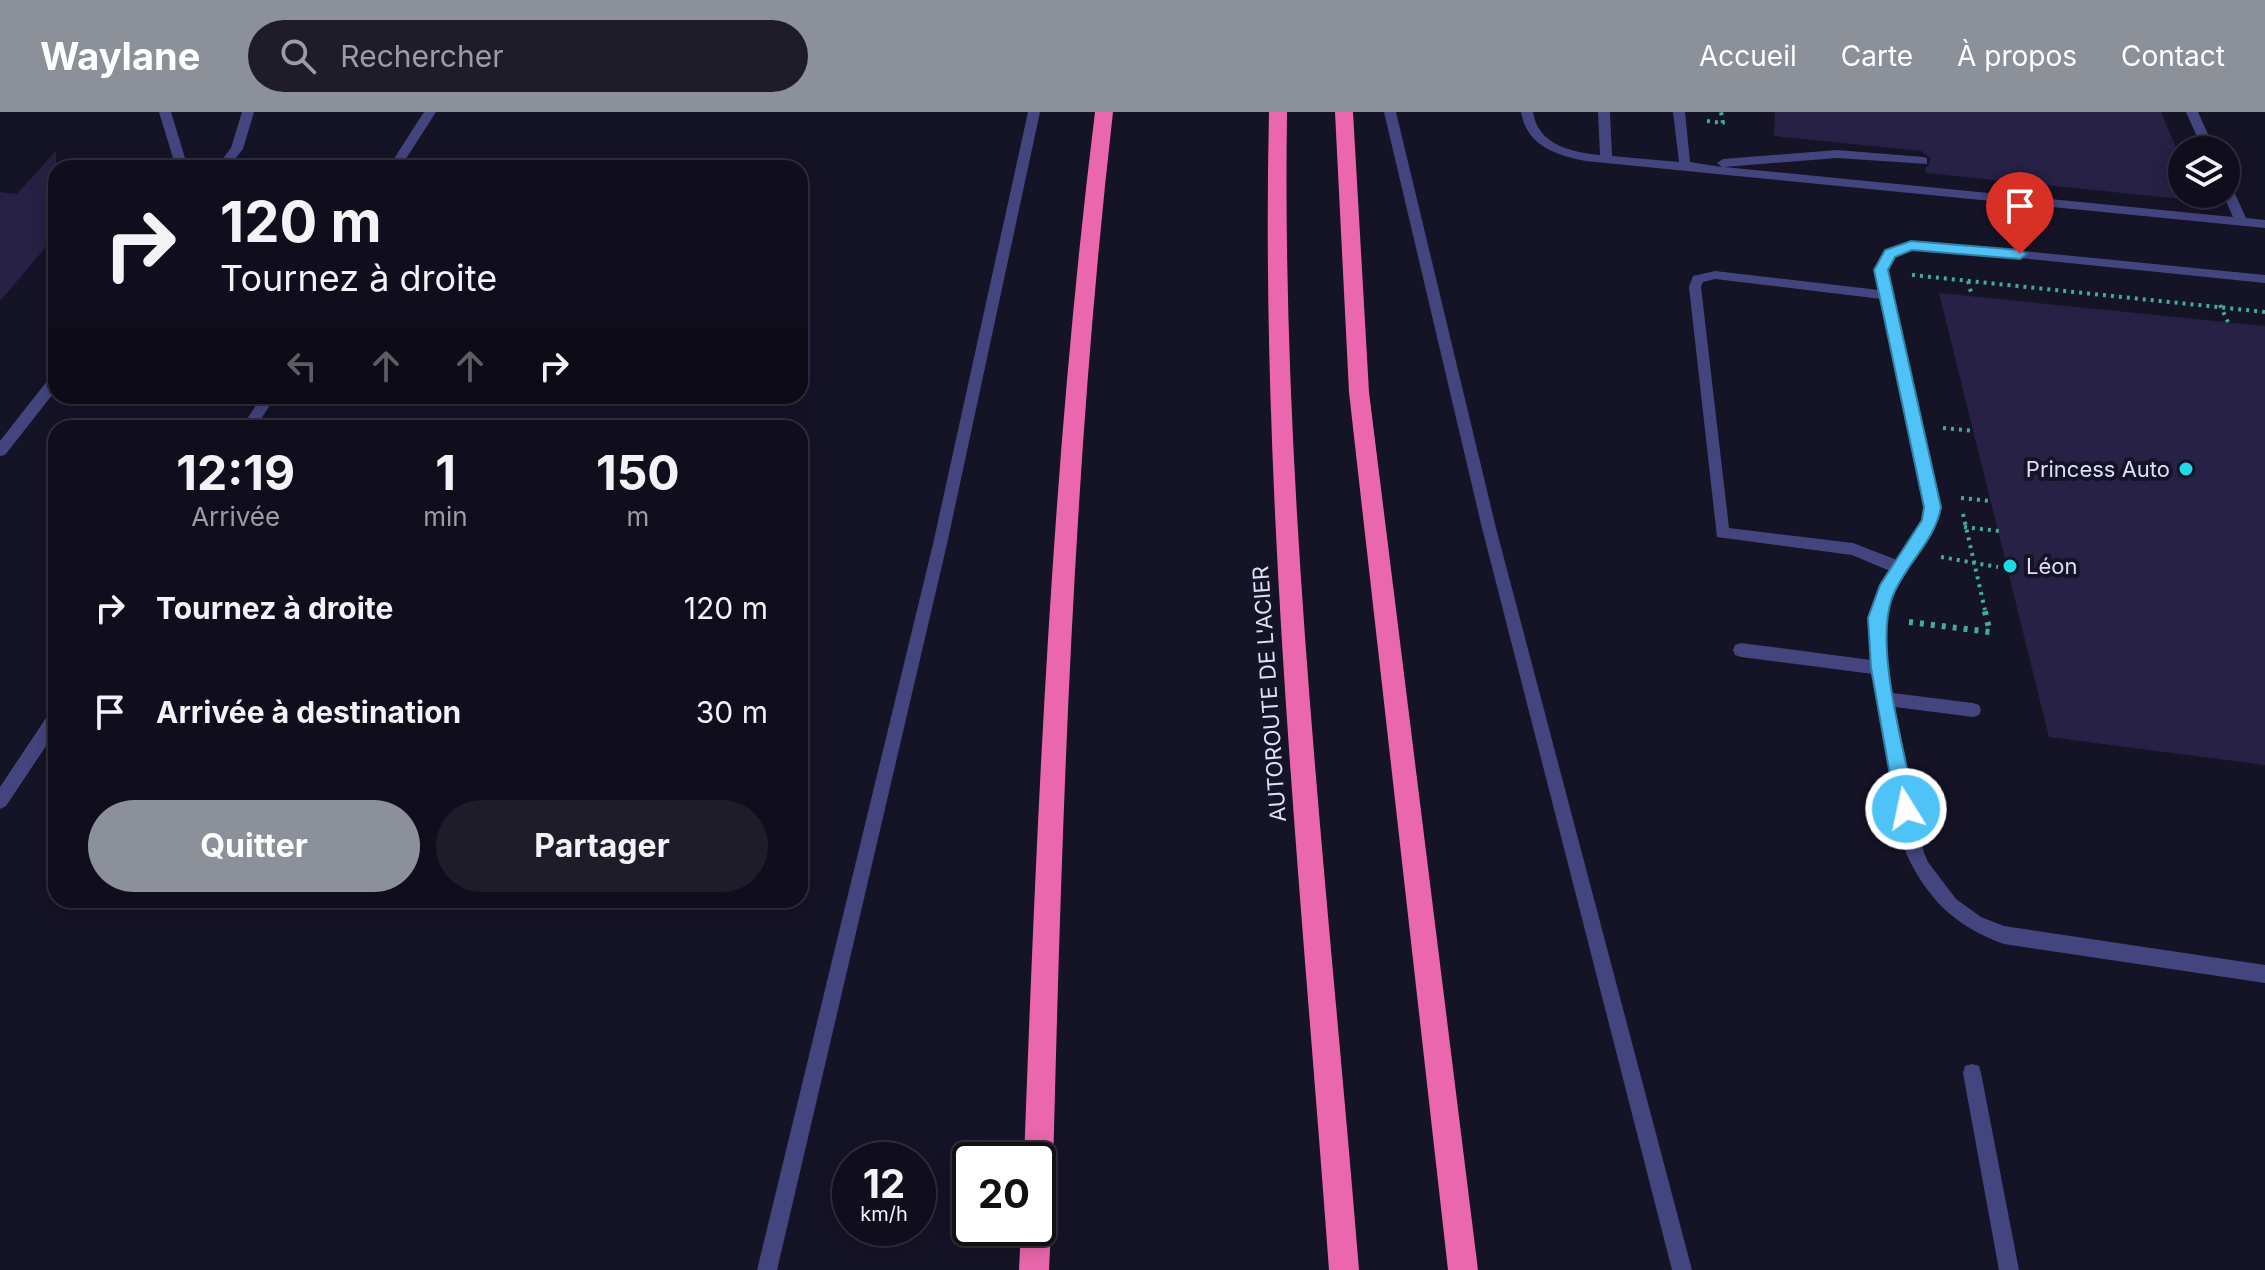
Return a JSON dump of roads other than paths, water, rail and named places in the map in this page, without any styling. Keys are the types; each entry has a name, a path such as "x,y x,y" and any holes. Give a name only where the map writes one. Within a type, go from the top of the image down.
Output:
{"highway":[{"path":"1039,1142 1070,438 1087,239 1104,112"},
{"name":"AUTOROUTE DE L'ACIER","path":"1278,112 1276,239 1282,435 1300,719 1344,1270"},
{"path":"1344,112 1359,392 1463,1270"},
{"path":"1034,1270 1035,1246"}],"street":[{"path":"165,112 180,160"},
{"path":"228,160 237,149 248,112"},
{"path":"399,160 430,112"},
{"path":"767,1270 940,544 1034,112"},
{"path":"1390,112 1493,543 1682,1270"},
{"path":"1527,112 1530,127 1547,144 1575,155 2265,224"},
{"path":"1604,112 1606,159"},
{"path":"1679,112 1685,167"},
{"path":"2192,112 2203,136"},
{"path":"1685,167 1837,154 1923,161"},
{"path":"2235,208 2241,221"},
{"path":"2265,279 1920,245 1903,247 1885,258 1881,270 1933,507 1930,521 1881,602 1877,618 1880,668 1915,853 1934,889 1962,915 1990,931 2012,937 2265,974"},
{"path":"1886,295 1715,275 1698,279 1695,287 1722,533 1853,549 1900,568"},
{"path":"0,451 48,390"},
{"path":"1741,650 1880,668"},
{"path":"1886,699 1973,710"},
{"path":"0,801 48,729"},
{"path":"1972,1073 2009,1270"}],"place":[{"name":"Princess Auto","path":"2186,469"},
{"name":"Léon","path":"2010,566"}]}
